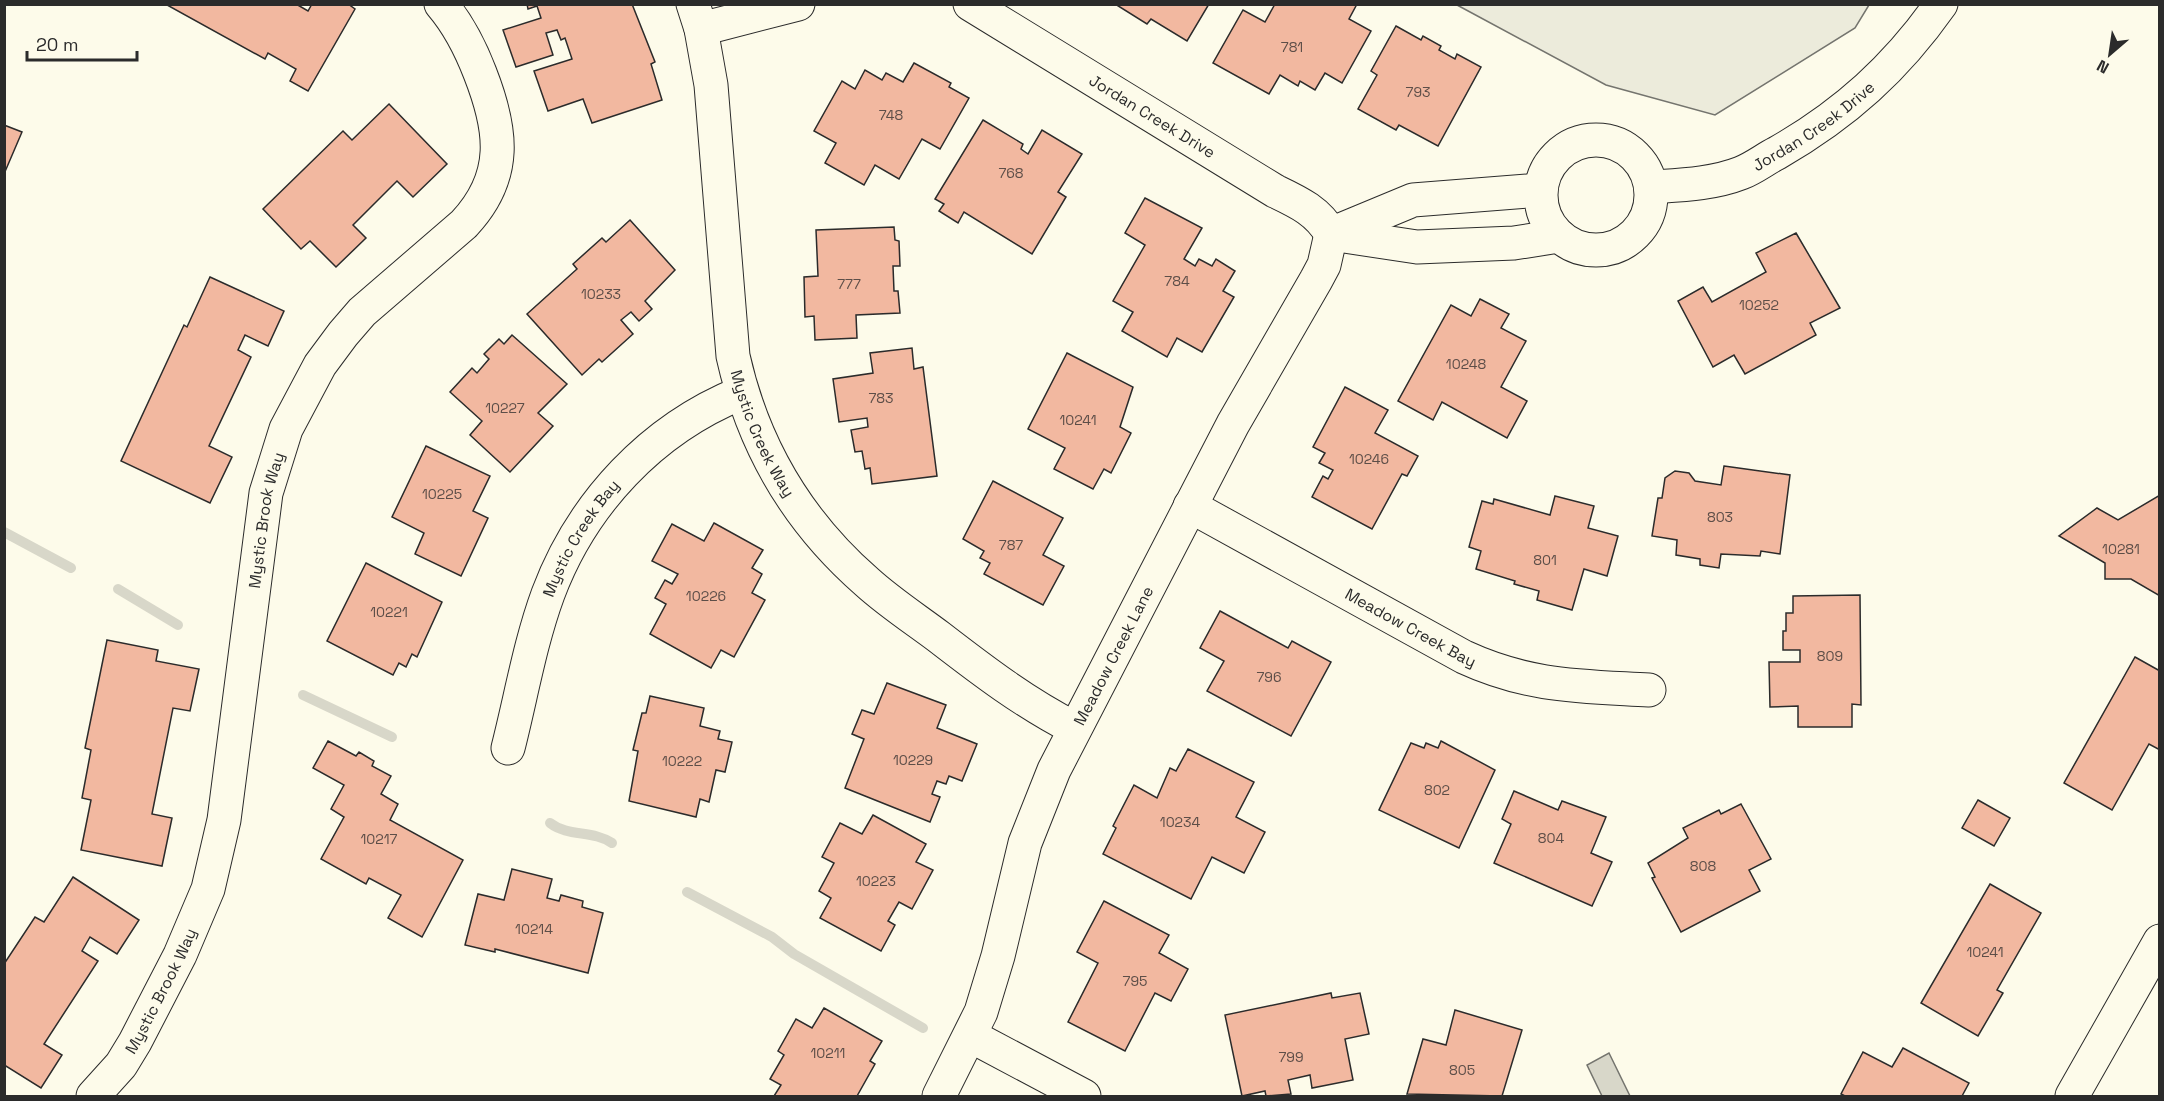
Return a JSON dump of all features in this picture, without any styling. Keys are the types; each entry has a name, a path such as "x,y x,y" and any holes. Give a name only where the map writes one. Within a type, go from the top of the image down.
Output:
{"street":[{"name":"Mystic Brook Way","path":"93,1096 121,1065 135,1042 180,955 208,890 224,820 267,493 286,429 320,365 343,334 369,306 476,212 492,181 499,143 490,99 467,40 441,4"},
{"path":"697,17 798,4"},
{"name":"Jordan Creek Drive","path":"970,4 1275,191 1307,207 1318,215 1330,234"},
{"name":"Jordan Creek Drive","path":"1652,187 1697,184 1741,173 1812,133 1871,88 1920,35 1941,4"},
{"name":"Mystic Creek Way","path":"697,17 711,85 729,324 741,393 753,427 784,488 806,519 839,556 868,583 1008,690 1074,728"},
{"path":"1606,139 1628,148 1644,165 1652,187 1651,206 1644,225 1631,239 1622,244 1614,248 1594,251 1575,246 1559,236 1544,216 1540,190 1546,168 1562,150 1583,140 1606,139"},
{"path":"1330,234 1413,200 1540,190"},
{"path":"1330,234 1417,248 1514,243 1559,236"},
{"name":"Meadow Creek Lane","path":"939,1096 971,1036 989,986 1036,810 1074,728 1233,424 1324,265 1330,234"},
{"name":"Mystic Creek Bay","path":"508,748 548,594 579,530 623,474 648,449 706,407 741,393"},
{"name":"Meadow Creek Bay","path":"1190,506 1464,657 1494,671 1525,680 1649,690"},
{"path":"2072,1096 2160,941"},
{"path":"971,1036 1084,1096"}],"shaded area":[{"path":"1869,4 1855,28 1715,115 1606,85 1457,5"},
{"path":"1609,1053 1630,1096 1602,1096 1587,1065"}],"building":[{"path":"296,4 308,11 312,4 348,4 355,9 308,91 290,81 296,69 268,53 265,59 167,5"},
{"path":"527,4 632,4 655,62 651,64 662,100 592,123 583,99 548,111 534,71 572,59 565,38 561,40 557,30 546,33 553,55 516,67 503,30 541,18 537,6 528,9"},
{"path":"1115,4 1209,4 1187,41 1151,19 1147,24"},
{"path":"1275,4 1357,4 1349,19 1371,31 1342,83 1325,73 1315,90 1300,81 1298,86 1280,75 1269,94 1213,63 1243,10 1265,22"},
{"path":"1396,26 1421,40 1423,36 1441,46 1439,50 1455,59 1457,54 1481,67 1438,146 1399,125 1396,130 1358,109 1377,75 1371,71"},
{"path":"914,63 951,83 949,87 969,98 940,149 922,139 899,179 875,165 864,185 825,163 836,143 814,131 842,81 855,89 865,70 882,80 886,73 903,82"},
{"path":"389,104 447,164 413,197 397,181 353,225 366,238 336,267 310,241 301,249 263,209 343,131 352,140"},
{"path":"983,120 1023,144 1021,149 1028,154 1042,130 1082,154 1058,192 1066,197 1032,254 964,212 958,223 939,211 944,204 935,199"},
{"path":"4,125 22,132 4,174"},
{"path":"1145,198 1202,228 1184,259 1195,266 1199,259 1212,266 1216,259 1235,271 1223,291 1234,297 1202,352 1177,338 1167,357 1122,331 1133,312 1113,301 1145,245 1125,233"},
{"path":"630,220 675,270 645,301 652,309 639,321 631,312 621,320 633,334 602,362 599,359 582,375 527,314 577,269 573,264 602,238 606,242"},
{"path":"894,227 895,240 899,241 900,266 893,266 894,291 898,291 900,313 856,315 857,338 815,340 814,316 805,317 804,277 818,276 816,230"},
{"path":"1796,233 1840,308 1810,323 1816,335 1745,374 1734,355 1713,367 1678,301 1703,287 1712,302 1766,272 1756,253"},
{"path":"210,277 284,311 268,346 245,335 238,350 251,357 209,446 232,457 210,503 121,461 184,325 187,327"},
{"path":"1480,299 1509,314 1501,328 1526,341 1501,387 1527,401 1507,438 1442,402 1433,420 1398,401 1451,305 1471,316"},
{"path":"512,335 567,384 538,413 553,426 510,472 470,435 482,421 450,392 472,368 477,373 489,359 484,354 499,339 504,344"},
{"path":"912,348 914,369 923,367 937,476 872,484 870,468 865,469 862,451 855,452 851,430 868,427 867,418 839,422 833,379 873,373 870,353"},
{"path":"1067,353 1133,387 1120,427 1131,433 1111,473 1104,469 1093,489 1054,469 1065,448 1028,429"},
{"path":"1345,387 1388,410 1375,433 1418,456 1407,476 1402,474 1372,529 1312,497 1323,476 1328,479 1333,470 1319,463 1325,453 1313,447"},
{"path":"426,446 490,476 473,511 488,518 461,576 415,554 424,533 392,517"},
{"path":"1724,466 1790,475 1780,554 1761,551 1760,556 1721,554 1719,568 1700,565 1700,559 1676,555 1677,540 1652,536 1658,498 1662,498 1665,478 1675,471 1689,473 1695,481 1721,485"},
{"path":"993,481 1063,518 1043,555 1064,566 1043,605 984,574 990,563 980,558 984,551 963,539"},
{"path":"2160,495 2160,596 2131,579 2105,579 2105,563 2059,536 2097,508 2118,520"},
{"path":"1555,496 1594,506 1588,528 1618,536 1607,576 1584,569 1572,610 1537,600 1539,591 1476,569 1481,551 1469,547 1482,501 1493,504 1494,499 1550,515"},
{"path":"714,523 763,550 752,568 762,574 752,593 765,600 734,657 721,650 711,668 650,634 666,604 655,598 665,580 672,584 678,574 652,561 672,524 704,541"},
{"path":"366,563 442,602 417,657 412,654 406,667 399,663 393,675 327,641"},
{"path":"1860,595 1861,705 1852,704 1852,727 1798,727 1798,706 1770,707 1769,662 1800,662 1800,650 1783,650 1786,613 1793,613 1793,596"},
{"path":"1220,611 1288,648 1292,641 1331,662 1291,736 1207,691 1224,661 1200,648"},
{"path":"107,640 158,650 156,661 199,669 190,711 173,708 152,814 172,818 162,866 81,850 91,800 82,798 91,750 85,748"},
{"path":"2135,657 2160,671 2160,750 2149,744 2112,810 2064,783"},
{"path":"887,683 946,705 937,728 977,744 962,781 949,776 946,784 937,781 932,794 940,797 930,822 845,788 864,739 852,734 862,710 874,714"},
{"path":"650,696 704,708 700,726 720,731 718,739 732,742 725,772 716,770 709,802 700,799 696,817 629,801 638,751 633,750 642,713 646,713"},
{"path":"328,741 356,756 359,752 374,761 372,766 391,776 381,794 398,804 390,820 463,860 422,937 388,918 401,895 369,878 366,884 321,859 344,817 331,809 344,785 313,768"},
{"path":"1441,741 1495,770 1459,848 1379,810 1411,743 1424,748 1426,743 1438,748"},
{"path":"1188,749 1254,782 1236,817 1265,832 1244,873 1212,857 1191,899 1103,854 1116,828 1113,826 1134,785 1157,798 1170,768 1176,771"},
{"path":"1514,791 1558,810 1562,801 1606,817 1591,853 1612,862 1592,906 1494,863 1511,824 1502,819"},
{"path":"1978,800 2010,818 1994,846 1962,828"},
{"path":"1741,804 1771,859 1749,870 1760,891 1681,932 1652,878 1655,877 1648,863 1688,838 1683,828 1719,810 1721,814"},
{"path":"873,815 926,844 916,862 933,870 912,909 899,902 888,921 895,925 881,951 820,918 831,898 819,891 834,863 822,857 840,823 862,834"},
{"path":"512,869 552,879 547,898 559,901 561,895 583,901 582,907 603,913 588,973 495,949 495,952 465,945 478,894 504,900"},
{"path":"73,877 139,920 117,954 90,937 82,951 98,961 44,1044 62,1055 41,1088 6,1066 4,1069 4,964 35,917 44,922"},
{"path":"1990,884 2041,913 1997,990 2003,993 1978,1036 1921,1003"},
{"path":"1104,901 1169,935 1159,953 1188,969 1171,1001 1155,993 1125,1051 1068,1022 1098,963 1077,952"},
{"path":"1331,993 1332,998 1360,993 1369,1034 1345,1039 1353,1080 1312,1088 1310,1075 1288,1080 1291,1094 1266,1096 1265,1091 1242,1096 1225,1015"},
{"path":"824,1008 882,1041 870,1061 875,1064 857,1096 774,1096 781,1085 770,1079 784,1055 778,1051 796,1019 812,1028"},
{"path":"1455,1010 1522,1030 1502,1096 1407,1094 1423,1039 1446,1045"},
{"path":"1903,1048 1969,1083 1962,1096 1845,1096 1841,1094 1863,1052 1892,1067"}],"waterway":[{"path":"4,532 71,568"},
{"path":"118,589 178,625"},
{"path":"303,695 392,737"},
{"path":"550,823 565,830 597,836 612,843"},
{"path":"687,892 772,937 794,954 923,1028"}]}
